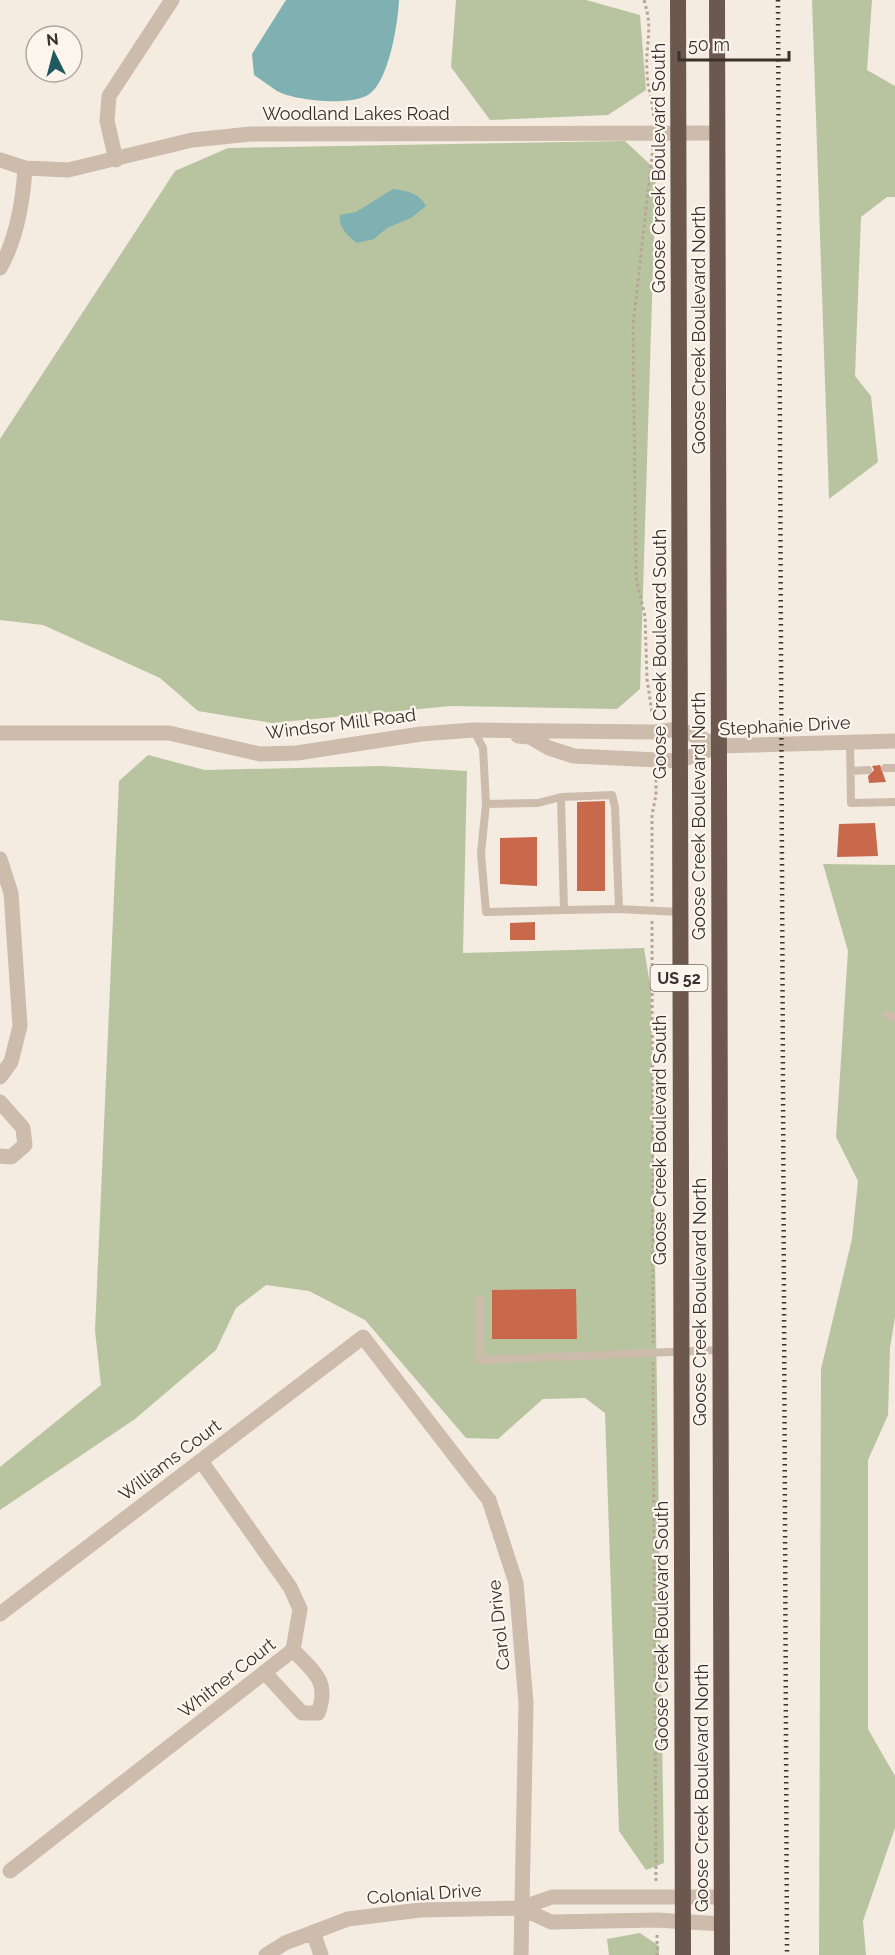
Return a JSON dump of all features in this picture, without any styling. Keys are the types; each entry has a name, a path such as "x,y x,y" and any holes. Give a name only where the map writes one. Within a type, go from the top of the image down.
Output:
{"highway":[{"name":"Goose Creek Boulevard South","path":"678,0 683,1955"},
{"name":"Goose Creek Boulevard North","path":"717,0 722,1955"}],"street":[{"path":"116,160 107,121 110,96 172,0"},
{"name":"Woodland Lakes Road","path":"0,160 25,168 68,170 192,140 251,134 718,133"},
{"path":"0,268 15,229 23,198 25,168"},
{"path":"679,729 718,746"},
{"name":"Windsor Mill Road","path":"0,733 169,733 260,754 297,753 421,734 473,730 655,732 679,729"},
{"name":"Windsor Mill Road","path":"473,730 530,737 549,748 574,756 679,761"},
{"name":"Stephanie Drive","path":"679,761 718,746 895,741"},
{"path":"0,859 11,893 20,1026 11,1062 0,1077"},
{"path":"0,1102 23,1128 25,1145 11,1157 0,1156"},
{"name":"Williams Court","path":"0,1614 363,1336"},
{"name":"Carol Drive","path":"363,1336 489,1500 516,1583 526,1703 520,1908 521,1955"},
{"name":"Whitner Court","path":"10,1871 294,1650 300,1609 290,1587 201,1461"},
{"path":"266,1674 302,1713 318,1713 323,1698 321,1681 294,1650"},
{"name":"Colonial Drive","path":"266,1955 288,1949 313,1932 348,1919 420,1910 520,1908 552,1897 722,1897"},
{"name":"Colonial Drive","path":"520,1908 551,1922 657,1920 722,1924"},
{"path":"313,1932 321,1955"}],"lane":[{"path":"473,730 483,748 486,804 481,853 486,912 619,909 679,912"},
{"path":"850,742 851,803 895,802"},
{"path":"885,768 895,768"},
{"path":"850,771 868,770"},
{"path":"486,804 538,803 561,798 612,795 615,807 619,909"},
{"path":"561,798 564,910"},
{"path":"480,1300 480,1360 719,1350"}],"path":[{"path":"644,0 651,35 647,55 647,74 653,99 654,132 633,326 636,579 645,616 646,679 655,732"},
{"path":"655,759 652,911 656,1896"},
{"path":"657,1920 657,1955"}],"green space":[{"path":"456,0 586,0 640,15 646,90 608,115 490,120 451,67"},
{"path":"812,0 872,0 867,70 895,86 895,197 887,197 861,217 855,376 871,396 878,462 829,499"},
{"path":"625,141 656,170 640,689 617,709 451,706 272,723 198,711 160,678 43,625 0,620 0,439 175,171 228,148"},
{"path":"148,755 205,770 381,766 467,771 463,953 644,948 651,991 664,1863 646,1870 619,1831 605,1413 585,1398 543,1399 498,1439 466,1438 365,1320 309,1291 266,1285 236,1308 216,1350 135,1419 0,1510 0,1467 101,1385 95,1331 119,781"},
{"path":"823,864 895,865 895,1317 890,1348 888,1415 868,1460 868,1729 895,1776 895,1828 863,1921 866,1955 819,1955 821,1369 852,1239 858,1181 836,1137 848,951"},
{"path":"640,1933 659,1946 659,1955 609,1955 607,1939"}],"water":[{"path":"286,0 399,0 397,23 387,65 382,78 368,95 348,100 309,100 277,91 254,75 252,54"},
{"path":"393,189 412,193 426,206 411,218 387,228 374,239 357,243 342,228 340,215 356,212"}],"building":[{"path":"880,765 886,782 869,783 868,776 874,770 872,766"},
{"path":"605,801 605,891 577,891 577,802"},
{"path":"875,823 878,856 837,857 839,824"},
{"path":"537,837 537,886 500,884 500,838"},
{"path":"535,922 535,940 510,940 510,923"},
{"path":"576,1289 577,1339 492,1339 492,1290"}],"railway":[{"path":"778,0 787,1955"}]}
